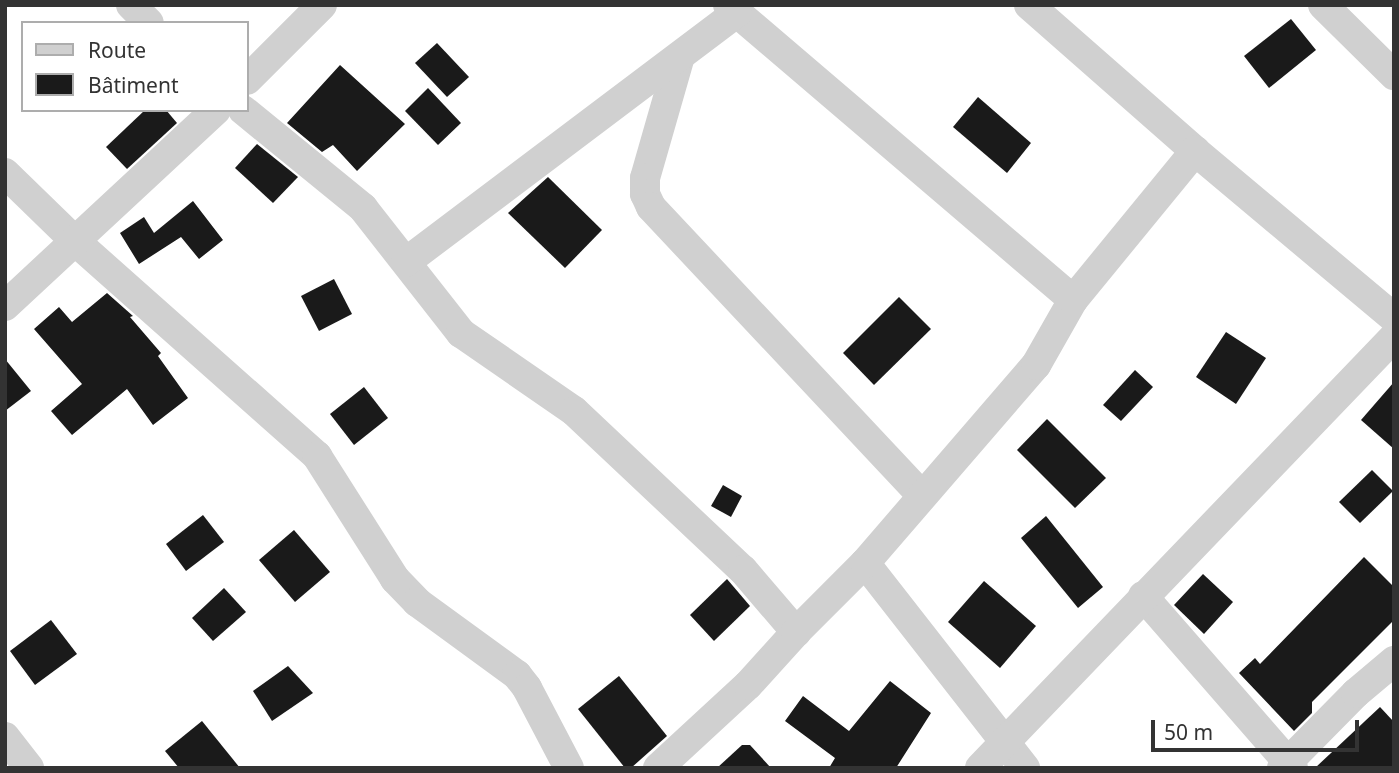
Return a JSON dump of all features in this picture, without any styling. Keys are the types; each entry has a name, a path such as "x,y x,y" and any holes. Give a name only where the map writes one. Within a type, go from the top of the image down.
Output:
{"street":[{"path":"131,5 147,21"},
{"path":"248,79 322,5"},
{"path":"1029,5 1195,151 1394,318"},
{"path":"1323,5 1394,75"},
{"path":"406,262 680,55 732,9 1073,300"},
{"path":"680,55 645,177 645,194 651,207 922,496"},
{"path":"5,306 214,112"},
{"path":"245,112 351,197 461,333 574,411 743,570 796,632"},
{"path":"657,768 748,685 865,563 1035,365 1073,300 1195,151"},
{"path":"5,173 75,241 317,456 395,579 417,602 507,666 527,688 569,768"},
{"path":"979,768 1394,337"},
{"path":"865,563 1025,768"},
{"path":"1143,596 1288,766 1356,693 1394,661"},
{"path":"5,737 29,768"}],"building":[{"path":"1291,19 1316,50 1269,88 1244,56"},
{"path":"437,43 469,77 447,97 415,63"},
{"path":"340,65 405,124 357,171 333,145 322,152 287,123"},
{"path":"428,88 461,123 438,145 405,111"},
{"path":"978,97 1031,143 1007,173 953,127"},
{"path":"143,112 168,112 177,123 127,169 106,147"},
{"path":"257,144 298,177 273,203 235,168"},
{"path":"548,177 602,230 565,268 508,213"},
{"path":"193,201 223,240 199,259 181,237 139,264 120,233 144,217 154,233"},
{"path":"334,279 352,314 319,331 301,296"},
{"path":"107,293 133,316 130,317 161,353 158,356 188,398 153,425 127,389 72,435 51,411 82,384 34,329 59,307 72,322"},
{"path":"899,297 931,329 874,385 843,353"},
{"path":"1226,332 1266,358 1236,404 1196,377"},
{"path":"5,359 31,391 5,411"},
{"path":"1135,370 1153,387 1121,421 1103,405"},
{"path":"1394,382 1394,449 1361,420"},
{"path":"364,387 388,418 354,445 330,414"},
{"path":"1047,419 1106,478 1075,508 1017,450"},
{"path":"1372,470 1393,491 1360,523 1339,502"},
{"path":"723,485 742,496 731,517 711,506"},
{"path":"203,515 224,542 186,571 166,544"},
{"path":"1046,516 1103,587 1078,608 1021,538"},
{"path":"294,530 330,572 295,602 259,560"},
{"path":"1364,557 1394,587 1394,620 1312,702 1312,713 1294,731 1239,673 1255,658 1260,664"},
{"path":"1203,574 1233,602 1204,634 1174,605"},
{"path":"727,579 750,606 714,641 690,615"},
{"path":"984,581 1036,626 1000,668 948,622"},
{"path":"224,588 246,612 213,641 192,618"},
{"path":"51,620 77,654 35,685 10,651"},
{"path":"288,666 313,693 272,721 253,691"},
{"path":"619,676 667,736 631,768 625,768 578,709"},
{"path":"890,681 931,713 896,768 829,768 835,758 785,721 803,696 849,731"},
{"path":"1380,707 1394,722 1394,768 1315,768"},
{"path":"202,721 240,768 179,768 165,751"},
{"path":"742,745 750,745 771,768 717,768"}]}
